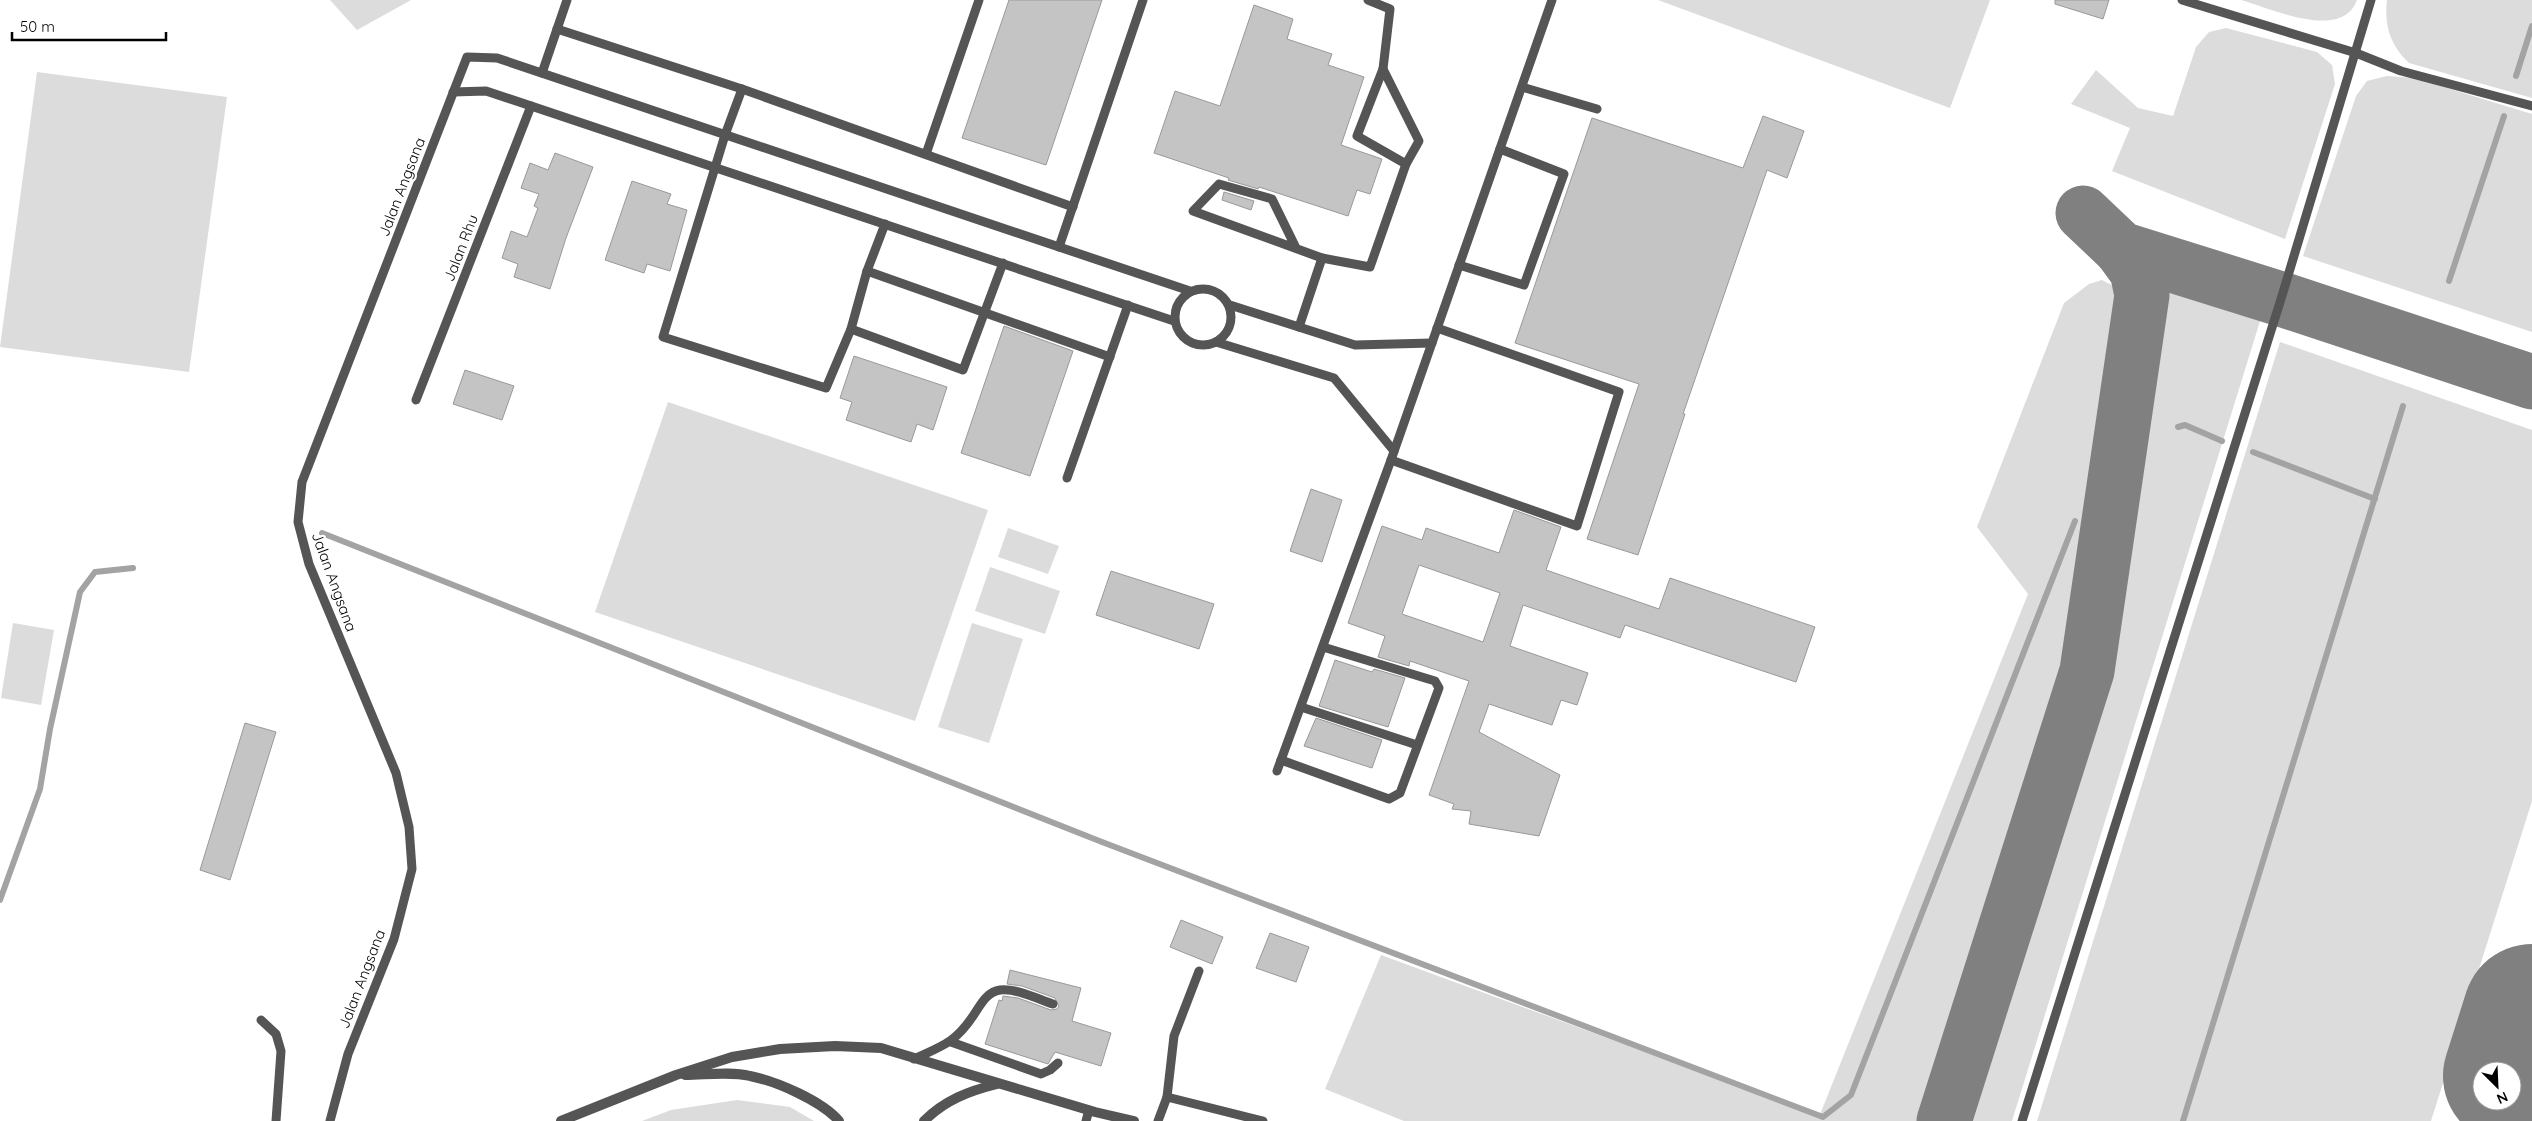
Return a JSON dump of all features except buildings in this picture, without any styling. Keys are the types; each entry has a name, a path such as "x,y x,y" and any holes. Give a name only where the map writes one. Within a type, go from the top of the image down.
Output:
{"street":[{"path":"561,1121 676,1075 732,1057 789,1049 835,1046 881,1048 997,1084 1134,1121"},
{"path":"676,1075 750,1075 809,1097 823,1106 839,1121"},
{"path":"924,1121 935,1109 950,1100 997,1084"}],"lane":[{"path":"567,0 542,73 1190,291 1205,288 1220,293 1230,306 1232,320 1227,333 1216,342"},
{"path":"926,154 979,0"},
{"path":"1059,247 1143,0"},
{"path":"1368,0 1390,9 1383,69 1357,136 1406,164"},
{"path":"1277,771 1392,455 1552,0"},
{"path":"2182,0 2356,53 2401,71 2532,106"},
{"path":"2022,1121 2371,0"},
{"path":"557,29 742,89 1073,207"},
{"name":"Jalan Angsana","path":"330,1121 348,1054 394,939 412,869 409,827 396,773 310,564 298,522 302,482 467,57 497,58 542,73"},
{"path":"1296,248 1272,199 1219,184 1192,211 1322,258 1370,267 1406,164 1418,141 1383,69"},
{"path":"1522,87 1597,109"},
{"path":"742,89 715,166 664,337 826,388 851,329 867,271 885,224"},
{"path":"453,92 486,90 1174,321"},
{"name":"Jalan Rhu","path":"416,400 531,106"},
{"path":"1459,265 1524,285 1564,174 1500,149"},
{"path":"1299,328 1322,258"},
{"path":"851,329 964,370 1003,263"},
{"path":"867,271 1110,357"},
{"path":"1190,291 1177,304 1174,321 1182,337 1198,345 1216,342 1334,378 1392,455 1577,526 1619,392 1437,328"},
{"path":"1067,478 1128,306"},
{"path":"1230,306 1355,345 1432,342"},
{"path":"1281,760 1389,799 1400,792 1439,688 1435,681 1323,647"},
{"path":"1301,707 1417,745"},
{"path":"1158,1121 1166,1097 1174,1036 1199,971"},
{"path":"914,1059 951,1042 961,1032 986,997 998,990 1009,990 1053,1004"},
{"path":"261,1020 276,1034 281,1051 276,1121"},
{"path":"951,1042 1041,1074 1050,1070 1058,1063"},
{"path":"1166,1097 1263,1121"},
{"path":"1086,1121 1089,1110"}],"shaded area":[{"path":"330,0 411,0 357,30"},
{"path":"1658,0 1990,0 1950,108"},
{"path":"2241,0 2357,0 2349,12 2337,19 2321,21 2286,15"},
{"path":"2387,0 2532,0 2532,98 2409,63 2397,49 2390,34 2386,18"},
{"path":"2226,28 2317,52 2332,65 2335,84 2285,239 2112,171 2130,128 2071,104 2096,70 2138,108 2173,116 2196,47 2209,32"},
{"path":"37,72 227,97 189,372 0,347"},
{"path":"2387,76 2414,78 2532,114 2532,332 2303,256 2356,96 2367,81"},
{"path":"2102,280 2121,290 2124,297 2122,364 2087,621 2072,680 1932,1121 1404,1121 1325,1089 1381,955 1819,1117 2028,594 1977,527 2064,303 2089,284"},
{"path":"2180,289 2261,318 2012,1121 1963,1121 2100,687 2112,635 2157,305 2166,293"},
{"path":"2280,342 2532,430 2532,801 2431,1121 2037,1121"},
{"path":"668,402 988,510 915,721 595,612"},
{"path":"1008,528 1059,546 1048,574 998,557"},
{"path":"990,567 1060,591 1045,634 975,611"},
{"path":"13,623 54,630 41,705 1,698"},
{"path":"972,623 1023,639 989,743 938,727"},
{"path":"737,1100 790,1107 814,1121 642,1121 671,1110"}],"waterway":[{"path":"2516,76 2532,26"},
{"path":"2449,281 2504,116"},
{"path":"2183,1121 2403,406"},
{"path":"2178,427 2185,425 2222,441"},
{"path":"2253,452 2375,499"},
{"path":"322,533 1102,842 1823,1117 1851,1095 2075,521"},
{"path":"0,900 40,789 50,729 80,592 95,572 133,568"}],"taxiway":[{"path":"2083,213 2121,249 2281,299 2532,382"},
{"path":"1944,1121 2087,671 2142,295 2137,271 2121,249"}],"runway":[{"path":"2517,1061 2532,1013"}]}
